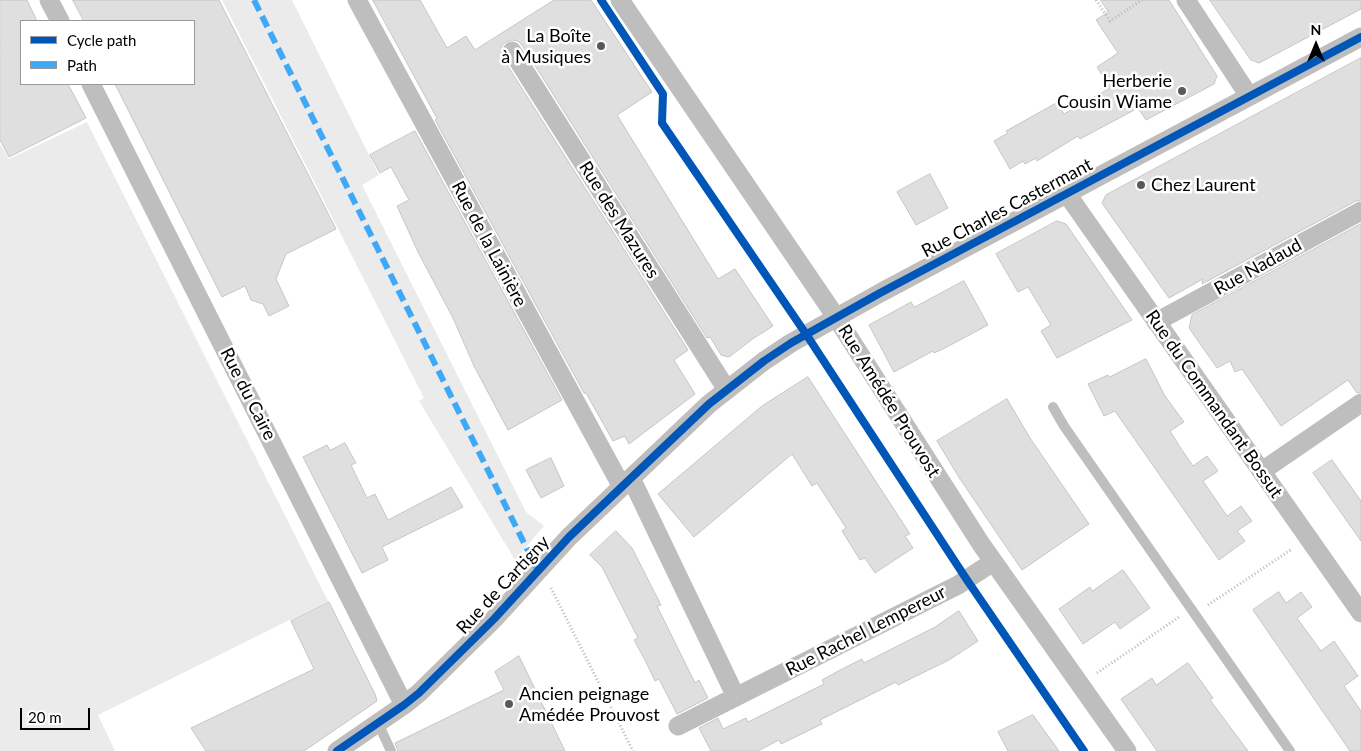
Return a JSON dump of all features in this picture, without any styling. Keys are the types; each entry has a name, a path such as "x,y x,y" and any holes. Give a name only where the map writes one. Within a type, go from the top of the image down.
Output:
{"street":[{"path":"49,0 59,20"},
{"name":"Rue de la Lainière","path":"357,0 626,483"},
{"name":"Rue Amédée Prouvost","path":"620,0 836,318 993,562 1127,751"},
{"path":"1186,0 1249,96"},
{"name":"Rue Charles Castermant","path":"683,428 758,365 790,343 1361,37"},
{"name":"Rue des Mazures","path":"512,51 727,390"},
{"name":"Rue du Caire","path":"92,85 404,705"},
{"name":"Rue du Commandant Bossut","path":"1067,194 1361,613"},
{"name":"Rue Nadaud","path":"1156,322 1361,211"},
{"path":"1262,471 1361,402"},
{"name":"Rue de Cartigny","path":"337,751 404,705 434,680 494,619 569,537 683,428"},
{"path":"626,483 736,697"},
{"name":"Rue Rachel Lempereur","path":"678,726 958,585 993,562"}],"lane":[{"path":"1053,407 1064,426 1290,751"},
{"path":"378,723 391,751"}],"path":[{"path":"1096,0 1110,21 1142,0"},
{"path":"1080,685 1308,538"},
{"path":"541,567 633,751"}],"shaded area":[{"path":"222,0 292,0 379,175 362,185 526,512 544,526 515,560 419,401 424,398"},
{"path":"87,122 328,601 98,715 115,751 0,751 0,144 9,159"}],"building":[{"path":"0,0 27,0 37,20 20,20 20,85 69,85 86,118 9,157 0,140"},
{"path":"73,0 219,0 336,229 286,254 276,279 289,306 269,316 263,304 251,300 245,286 222,297 116,85 195,85 195,20 83,20"},
{"path":"373,0 420,0 447,48 466,36 475,50 554,0 591,0 652,92 617,115 718,279 735,269 773,326 729,357 721,355 710,337 707,338 522,45 518,41 506,42 502,45 502,57 688,350 674,360 695,394 629,444 625,436 613,441 586,393 584,393 435,120 437,119"},
{"path":"1101,0 1169,0 1217,76 1214,84 1146,120 1138,108 1080,139 1078,136 1037,161 1036,158 1025,164 1023,161 1010,169 994,141 1008,133 1006,131 1058,102 1064,114 1110,88 1097,67 1118,53 1096,20 1108,12"},
{"path":"1210,0 1361,0 1361,9 1259,63 1251,60"},
{"path":"1361,58 1361,200 1202,284 1203,279 1169,298 1102,203 1106,195"},
{"path":"415,131 562,400 508,430 474,366 453,318 418,252 397,206 409,200 391,167 380,173 370,155"},
{"path":"930,174 948,208 916,225 897,192"},
{"path":"1057,221 1066,224 1132,320 1057,358 1041,331 1051,325 1028,287 1018,292 996,254"},
{"path":"1361,224 1361,392 1357,393 1348,380 1281,426 1242,369 1235,372 1230,361 1217,368 1189,328 1192,315"},
{"path":"964,281 988,325 894,372 869,325 911,302 914,307"},
{"path":"1146,359 1165,396 1184,422 1170,431 1180,447 1193,466 1207,456 1218,471 1203,481 1227,516 1241,506 1252,521 1237,531 1245,541 1219,560 1115,411 1104,416 1088,384 1108,375 1109,377"},
{"path":"808,377 910,534 905,536 913,548 875,573 865,558 860,560 842,531 846,528 817,483 812,486 792,454 694,537 658,494 762,406"},
{"path":"1007,399 1030,438 1089,524 1022,570 960,479 937,441"},
{"path":"345,443 356,463 351,465 367,498 375,494 388,520 451,487 463,507 382,547 388,560 362,573 303,457 327,445 330,450"},
{"path":"551,458 564,486 541,498 526,470"},
{"path":"1332,460 1361,501 1361,541 1313,473"},
{"path":"616,531 632,548 661,605 657,606 695,683 699,680 708,698 677,714 659,679 655,681 634,640 638,638 602,567 590,555"},
{"path":"1123,570 1150,608 1120,629 1115,622 1083,644 1059,609 1090,587 1092,591"},
{"path":"1279,592 1286,603 1301,592 1312,607 1297,618 1321,651 1334,641 1358,676 1344,686 1361,711 1361,751 1350,751 1253,610"},
{"path":"329,602 377,701 304,751 206,751 191,728 314,669 291,621"},
{"path":"959,611 978,641 949,660 898,685 896,682 820,720 822,724 781,744 779,740 758,751 711,751 699,728 718,718 723,729 746,718 748,722 824,684 822,680 842,669 862,659 864,663 935,627"},
{"name":"Ancien peignage Amédée Prouvost","path":"519,656 565,751 398,751 395,743 504,690 495,672"},
{"path":"1188,663 1213,698 1210,700 1248,751 1157,751 1121,699 1152,678 1156,685"},
{"path":"1033,715 1059,751 1008,751 998,732"}],"marked path":[{"path":"254,0 538,571"}],"cycle path":[{"path":"601,0 663,94 662,123 806,334 967,580 1084,751"},
{"path":"337,751 419,693 494,619 569,537 709,404 764,361 791,343 880,293 1361,37"}],"place":[{"name":"La Boîte à Musiques","path":"601,46"},
{"name":"Herberie Cousin Wiame","path":"1182,91"},
{"name":"Chez Laurent","path":"1141,185"},
{"name":"Ancien peignage Amédée Prouvost","path":"509,704"}]}
